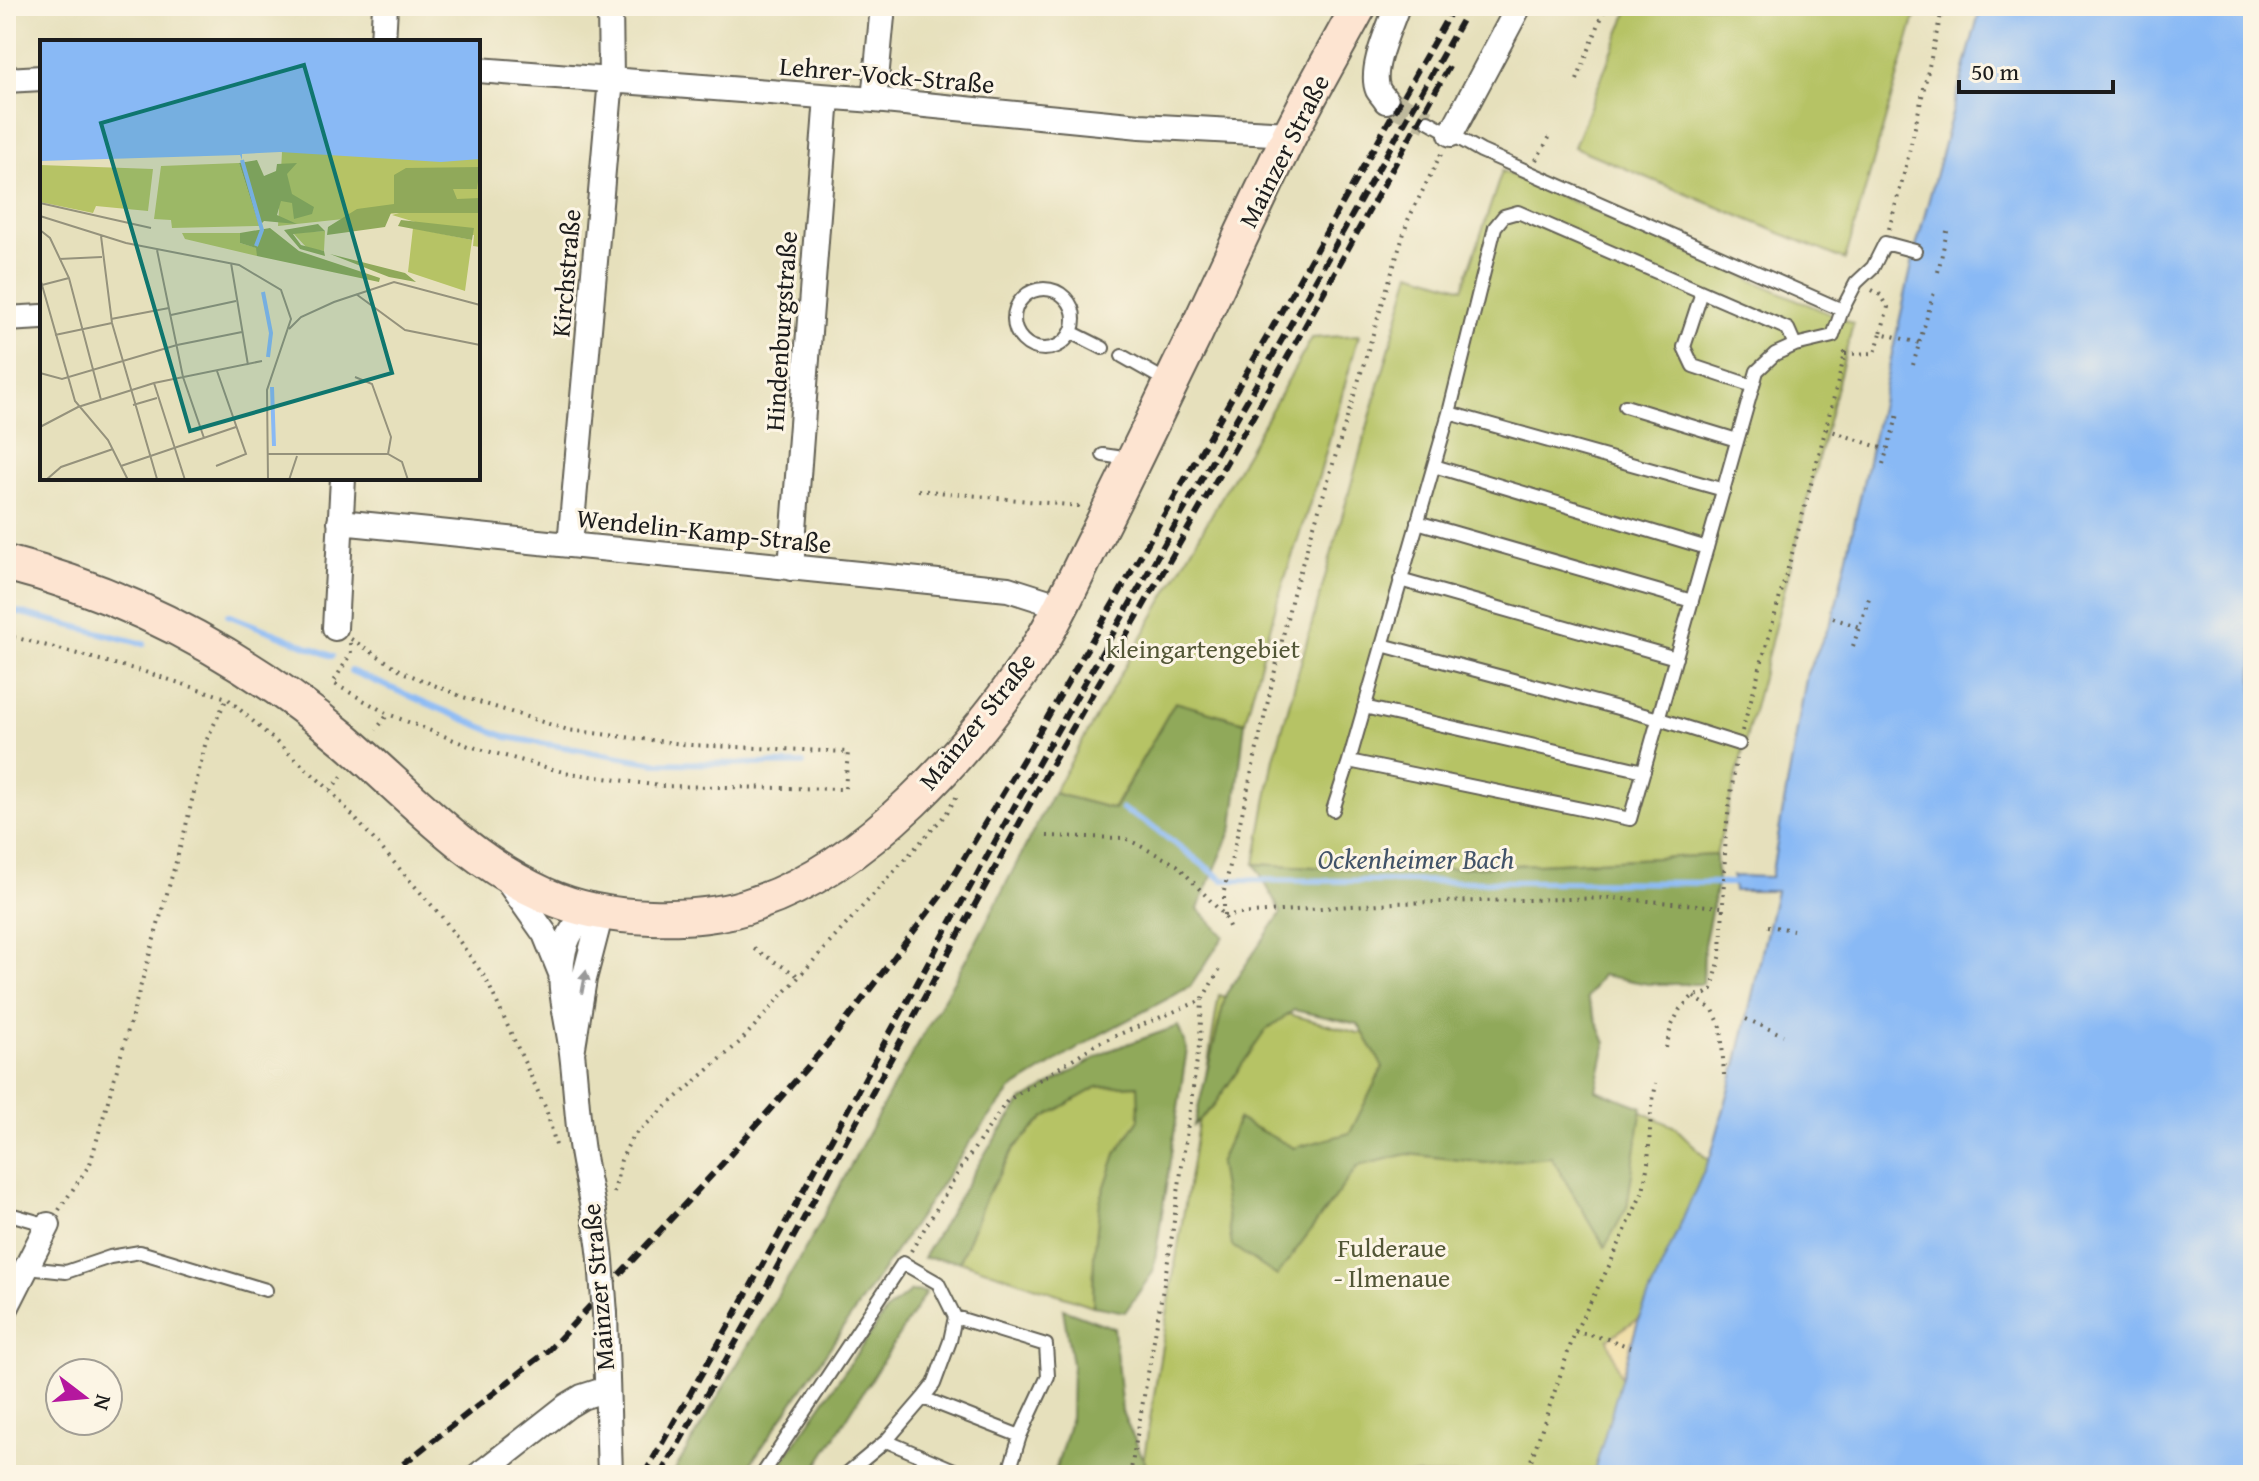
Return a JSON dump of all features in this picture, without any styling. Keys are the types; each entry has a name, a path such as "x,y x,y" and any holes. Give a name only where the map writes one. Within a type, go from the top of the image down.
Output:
{"main road":[{"name":"Mainzer Straße","path":"599,912 662,917 717,914 771,898 807,881 872,836 960,751 1034,654 1060,608 1118,457 1171,383 1291,134 1359,6"},
{"path":"6,563 80,585 130,605 238,662 292,698 339,736 475,854 544,895 599,912"}],"street":[{"path":"383,40 385,6"},
{"name":"Kirchstraße","path":"570,545 611,79 610,6"},
{"path":"874,100 883,6"},
{"path":"1386,101 1378,91 1376,75 1397,6"},
{"path":"1451,134 1519,6"},
{"name":"Lehrer-Vock-Straße","path":"480,70 874,100 1140,126 1291,134"},
{"path":"6,80 40,78"},
{"name":"Hindenburgstraße","path":"791,568 827,97"},
{"path":"6,319 40,317"},
{"path":"342,633 340,522 343,480"},
{"name":"Wendelin-Kamp-Straße","path":"340,522 1008,589 1060,608"},
{"path":"501,871 545,934 561,973"},
{"name":"Mainzer Straße","path":"572,1053 599,912 589,914 575,926 565,946 561,973 582,1152 598,1229 605,1314 610,1475"},
{"path":"6,1308 48,1225"},
{"path":"479,1475 567,1406 582,1397 607,1389"}],"lane":[{"path":"1428,121 1481,151 1529,173 1842,310"},
{"path":"1333,810 1449,413 1495,227 1504,216 1518,212 1788,329 1795,345"},
{"path":"1349,761 1630,819 1757,371 1775,354 1795,345 1833,336 1856,283 1873,267 1885,243 1915,251"},
{"path":"1047,289 1057,291 1074,313 1071,332 1057,347 1036,349 1019,338 1013,318 1015,308 1029,293 1047,289"},
{"path":"1702,292 1684,347 1693,366 1753,386"},
{"path":"1071,332 1103,348"},
{"path":"1122,356 1171,383"},
{"path":"1625,406 1737,440"},
{"path":"1449,413 1724,490"},
{"path":"1434,466 1707,548"},
{"path":"1417,522 1692,601"},
{"path":"1400,580 1676,658"},
{"path":"1382,645 1659,719 1739,744"},
{"path":"1364,707 1644,771"},
{"path":"6,1213 48,1225"},
{"path":"27,1268 66,1272 110,1257 140,1252 266,1290"},
{"path":"762,1475 903,1263 938,1283 955,1317 950,1341 934,1384 886,1441 847,1474"},
{"path":"955,1317 1046,1345 1048,1376 1020,1436 1008,1475"},
{"path":"923,1398 1020,1436"},
{"path":"886,1441 966,1475"}],"path":[{"path":"1577,80 1606,6"},
{"path":"1885,243 1943,6"},
{"path":"1529,173 1552,133"},
{"path":"1224,915 1224,891 1297,582 1408,220 1451,134"},
{"path":"1938,272 1948,227"},
{"path":"1666,1048 1680,1009 1693,996 1712,989 1721,954 1726,829 1739,744 1796,544 1845,354 1875,353 1888,307 1881,295 1856,283"},
{"path":"1913,365 1935,289"},
{"path":"1881,333 1919,343"},
{"path":"1883,464 1899,411"},
{"path":"1826,429 1887,450"},
{"path":"918,490 1078,506 1088,496"},
{"path":"1853,646 1870,595"},
{"path":"1833,618 1859,627"},
{"path":"342,633 405,673 463,697 568,730 691,745 848,752 845,789 660,786 563,772 469,746 388,714 333,683 351,653"},
{"path":"6,635 145,672 227,698 330,790 443,918 486,979 546,1109 558,1151"},
{"path":"48,1225 90,1164 185,830 206,741 227,698"},
{"path":"372,736 388,714"},
{"path":"330,790 347,771"},
{"path":"1047,836 1125,838 1177,865 1224,915 1230,929"},
{"path":"1224,915 1394,903 1611,898 1722,907"},
{"path":"1768,926 1793,930"},
{"path":"754,949 800,977"},
{"path":"1130,1475 1170,1249 1200,1039 1202,1000 1219,970"},
{"path":"1693,996 1713,1010 1721,1027 1724,1075"},
{"path":"903,1263 961,1168 1007,1101 1096,1044 1202,1000"},
{"path":"1746,1019 1783,1035"},
{"path":"1526,1475 1575,1332 1643,1191 1656,1083"},
{"path":"1575,1332 1630,1347"}],"green space":[{"path":"1630,6 1918,6 1845,260 1574,147"},
{"path":"1502,171 1853,324 1716,855 1395,871 1255,864 1274,758 1411,272 1463,288"},
{"name":"kleingartengebiet","path":"1359,335 1320,473 1277,602 1245,722 1175,703 1113,809 1053,793 1312,338"},
{"path":"1175,702 1245,722 1233,827 1198,909 1224,936 1190,987 1101,1034 1011,1090 970,1142 743,1475 672,1475 815,1232 977,940 1053,793 1114,809"},
{"path":"1716,855 1717,884 1704,945 1703,984 1648,984 1602,975 1587,998 1606,1043 1596,1090 1642,1107 1627,1207 1605,1247 1551,1157 1485,1163 1408,1154 1358,1166 1277,1276 1232,1246 1219,1164 1238,1119 1294,1148 1350,1133 1383,1067 1358,1024 1294,1010 1266,1030 1212,1108 1194,1125 1226,994 1281,913 1255,864 1395,871"},
{"name":"Fulderaue - Ilmenaue","path":"1219,995 1642,1112 1675,1127 1714,1166 1981,1475 1141,1475"},
{"path":"1178,1026 1187,1049 1153,1272 1125,1312 1093,1306 1094,1256 1100,1201 1116,1154 1139,1119 1138,1085 1097,1087 1045,1117 1014,1148 985,1199 960,1261 923,1258 989,1147 1022,1101 1108,1051"},
{"path":"1139,1085 1139,1119 1116,1154 1094,1256 1093,1306 960,1261 985,1199 1014,1148 1045,1117 1097,1087"},
{"path":"911,1291 926,1292 811,1475 773,1475 886,1311"},
{"path":"1063,1309 1114,1328 1122,1412 1151,1475 1054,1475 1071,1417 1072,1364"}],"sand":[{"path":"1639,1318 1621,1378 1608,1339"}],"water":[{"path":"1981,6 2253,6 2253,1475 1593,1475 1639,1318 1711,1155 1737,1062 1776,891 1734,891 1733,876 1771,877 1807,673 1833,618 1915,251"}],"waterway":[{"name":"Ockenheimer Bach","path":"6,609 144,644"},
{"name":"Ockenheimer Bach","path":"228,615 332,656"},
{"name":"Ockenheimer Bach","path":"351,671 506,737 656,763 803,764"},
{"name":"Ockenheimer Bach","path":"1122,809 1152,826 1223,880 1733,883"}],"tunnel":[{"path":"1386,101 1428,121"}],"railway":[{"path":"389,1475 549,1350 723,1163 833,1038 945,890 1272,328 1454,6"},
{"path":"644,1475 1035,769 1470,6"},
{"path":"661,1475 1049,769 1295,344 1450,65"}]}
